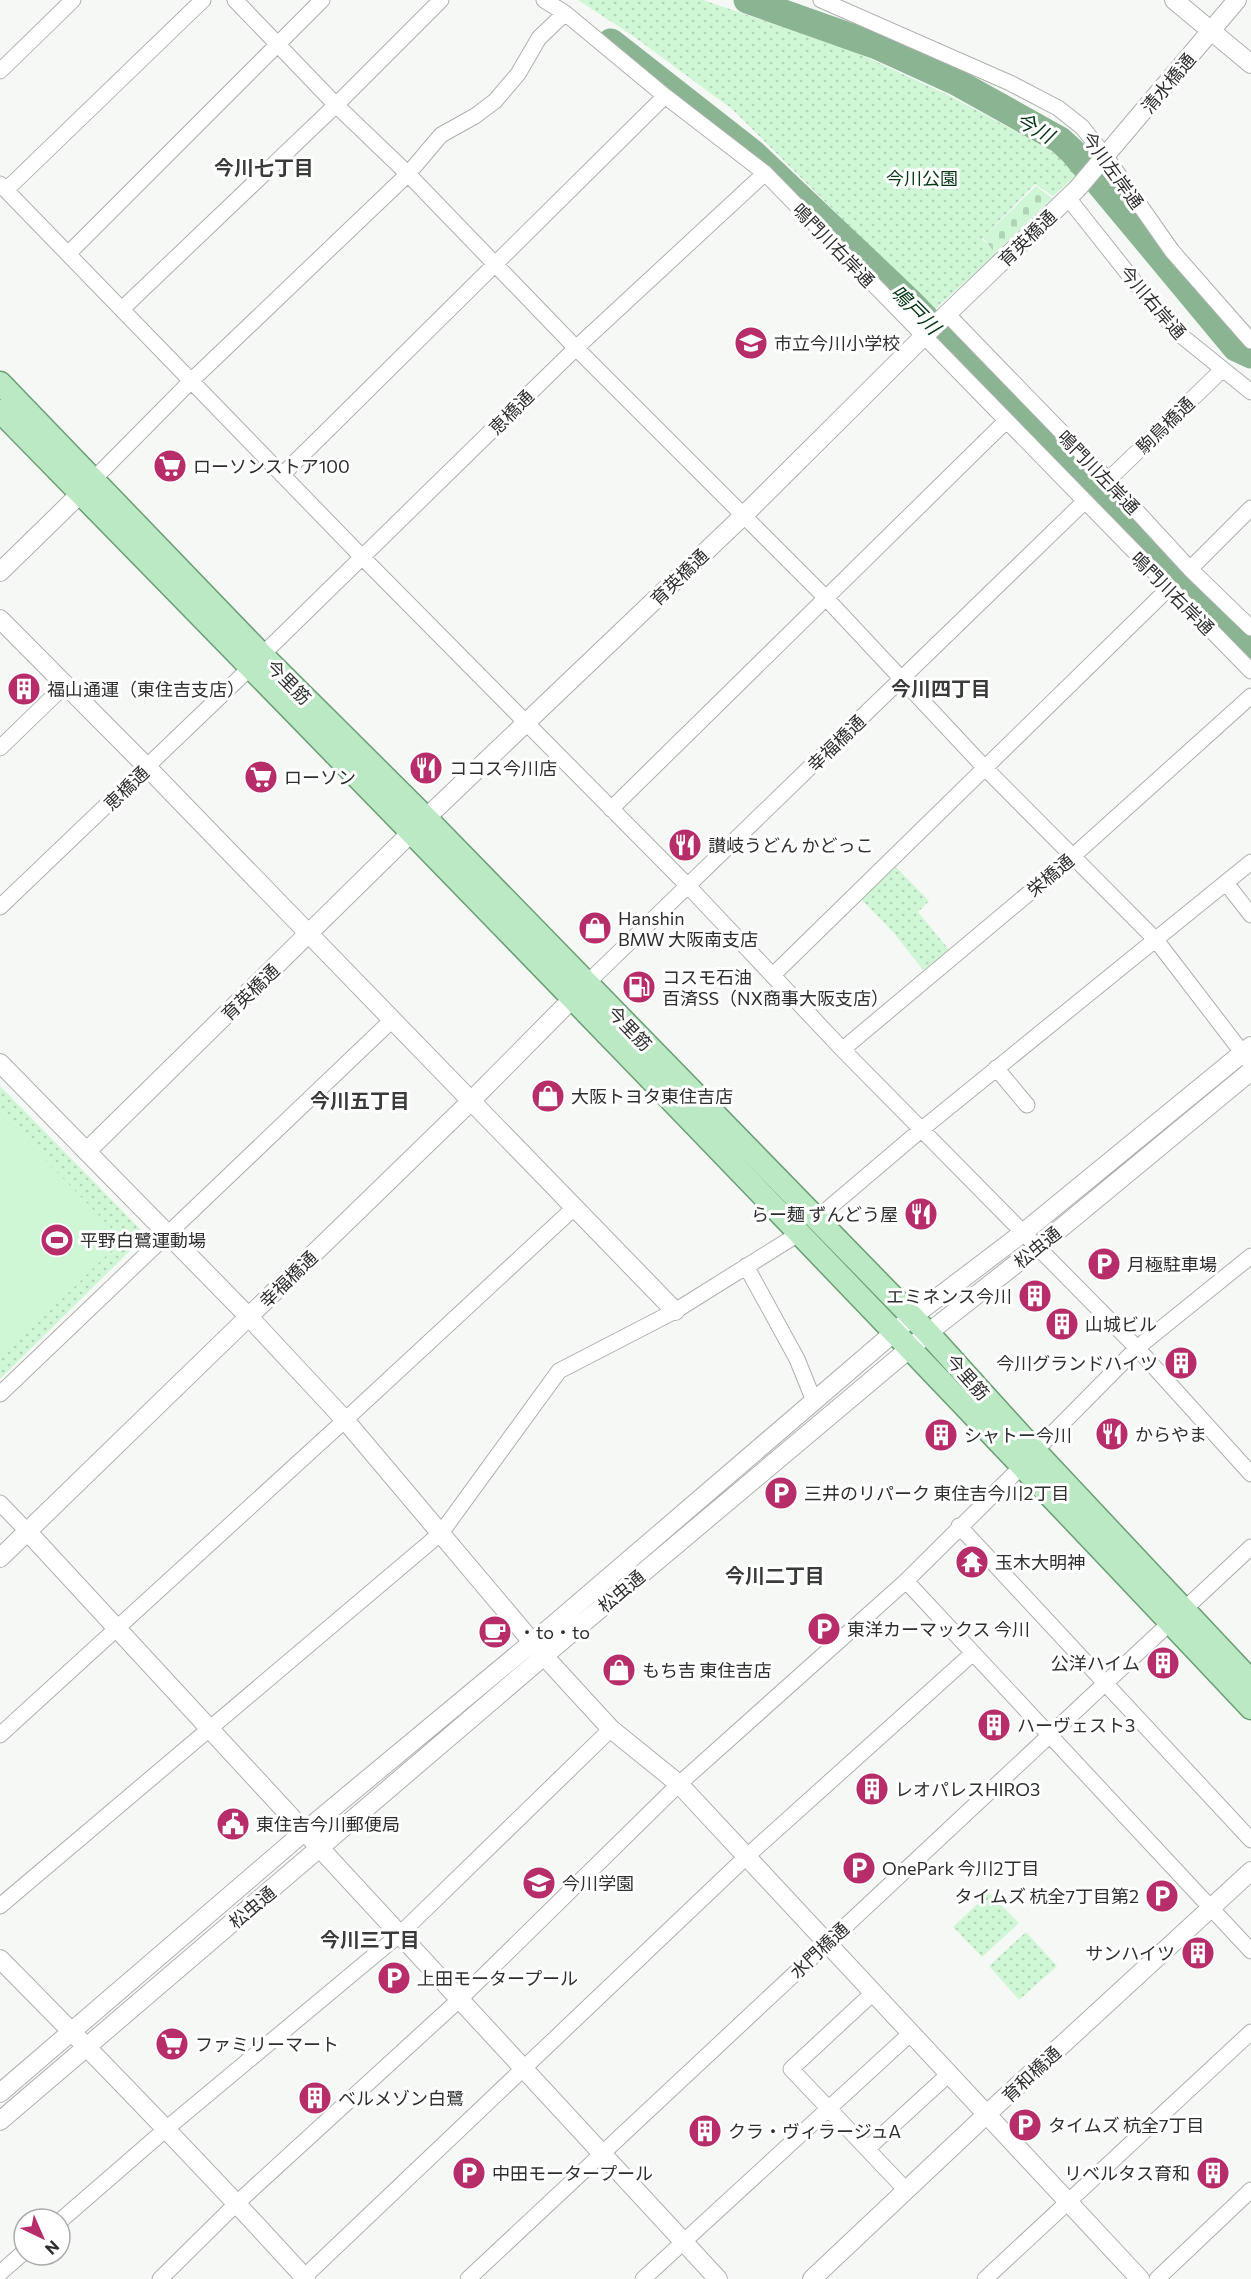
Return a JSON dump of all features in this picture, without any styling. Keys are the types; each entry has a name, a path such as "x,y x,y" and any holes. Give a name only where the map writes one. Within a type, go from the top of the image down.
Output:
{"main road":[{"name":"今里筋","path":"0,383 87,486 920,1340 1177,1616 1251,1708"},
{"name":"今里筋","path":"0,411 87,486"},
{"name":"今里筋","path":"1177,1616 1251,1681"}],"street":[{"path":"0,71 73,0"},
{"path":"203,0 3,187 1137,1348 1251,1474"},
{"path":"235,0 576,348 825,597 985,768 1156,940 1248,1055"},
{"path":"69,254 322,0"},
{"path":"122,309 336,105 441,0"},
{"name":"鳴門川右岸通","path":"544,0 565,13 665,96 765,173 935,326 1006,421 1168,589 1251,671"},
{"path":"1174,0 1251,64"},
{"name":"清水橋通","path":"1086,180 1237,0"},
{"name":"今川左岸通","path":"832,2 1010,83 1058,108 1082,127 1102,161 1172,251 1251,341"},
{"path":"0,572 191,381 408,174 441,135 475,116 495,101 518,74 539,38 565,13"},
{"path":"282,475 665,96"},
{"name":"恵橋通","path":"0,907 363,558 576,348 765,173"},
{"name":"育英橋通","path":"87,1151 419,825 744,515 1086,180"},
{"name":"今川右岸通","path":"1068,198 1178,333 1251,392"},
{"name":"鳴門川左岸通","path":"935,326 1108,480 1190,568 1251,628"},
{"name":"駒鳥橋通","path":"1108,480 1222,370"},
{"path":"611,808 1006,421"},
{"name":"幸福橋通","path":"0,1558 471,1101 580,990 689,887 1084,502"},
{"path":"1190,568 1251,508"},
{"path":"773,975 1168,589"},
{"path":"0,620 147,767 675,1311"},
{"path":"0,748 65,685"},
{"name":"栄橋通","path":"843,1049 1072,857 1251,696"},
{"path":"0,1906 211,1730 441,1533 559,1371 675,1311 808,1226 996,1068 1251,862"},
{"path":"1226,883 1251,915"},
{"path":"0,1394 392,1020"},
{"name":"松虫通","path":"0,2121 321,1848 814,1401 904,1324 1248,1055"},
{"path":"0,1063 249,1317 345,1420 539,1649 611,1729 679,1784 988,2113 1140,2279"},
{"path":"996,1068 1027,1105"},
{"name":"松虫通","path":"0,2093 305,1831 539,1649 1038,1247 1251,1071"},
{"path":"0,1735 574,1207"},
{"path":"160,2279 237,2204 460,1999 679,1784 906,1581 1137,1348 1251,1256"},
{"path":"746,1266 797,1359 814,1401"},
{"path":"0,1503 718,2279"},
{"path":"959,1526 1251,1840"},
{"name":"水門橋通","path":"468,2279 1251,1547"},
{"path":"906,1581 1251,1952"},
{"path":"0,1959 87,2046 304,2278 747,1857 973,1653"},
{"path":"72,2211 400,1934 611,1729"},
{"name":"育和橋通","path":"812,2279 1251,1871"},
{"path":"873,1993 791,2069 906,2190"},
{"path":"985,2279 1251,2032"},
{"path":"643,2279 911,2033"},
{"path":"867,2149 950,2073"},
{"path":"1157,2279 1251,2190"},
{"path":"0,2273 12,2262"}],"green space":[{"name":"今川公園","path":"578,0 703,0 855,52 948,95 1047,148 1079,173 1053,196 1035,184 982,239 996,254 934,310 732,109 633,36"},
{"path":"1036,186 1052,198 995,253 983,238"},
{"path":"895,866 929,901 918,912 950,951 923,970 894,933 861,899"},
{"name":"平野白鷺運動場","path":"0,1086 146,1235 0,1379"},
{"name":"平野白鷺運動場","path":"0,1113 115,1232 114,1248 0,1360"},
{"path":"989,1893 1019,1923 982,1957 953,1927"},
{"path":"1026,1932 1057,1966 1019,2000 989,1966"}],"waterway":[{"name":"今川","path":"747,0 877,46 956,82 1060,140 1073,152 1236,348 1251,355"},
{"name":"鳴戸川","path":"611,42 754,154 908,300 1251,654"}],"place":[{"name":"市立今川小学校","path":"751,343"},
{"name":"ローソンストア100","path":"170,466"},
{"name":"福山通運（東住吉支店）","path":"24,689"},
{"name":"ココス今川店","path":"426,768"},
{"name":"ローソン","path":"261,777"},
{"name":"讃岐うどん かどっこ","path":"685,845"},
{"name":"Hanshin BMW 大阪南支店","path":"595,928"},
{"name":"コスモ石油 百済SS（NX商事大阪支店）","path":"639,987"},
{"name":"大阪トヨタ東住吉店","path":"548,1096"},
{"name":"らー麺 ずんどう屋","path":"921,1214"},
{"name":"平野白鷺運動場","path":"57,1240"},
{"name":"月極駐車場","path":"1104,1264"},
{"name":"エミネンス今川","path":"1035,1296"},
{"name":"山城ビル","path":"1062,1324"},
{"name":"今川グランドハイツ","path":"1181,1363"},
{"name":"からやま","path":"1112,1434"},
{"name":"シャトー今川","path":"941,1435"},
{"name":"三井のリパーク 東住吉今川2丁目","path":"781,1493"},
{"name":"玉木大明神","path":"972,1562"},
{"name":"東洋カーマックス 今川","path":"824,1629"},
{"name":"・to・to","path":"495,1632"},
{"name":"公洋ハイム","path":"1163,1663"},
{"name":"もち吉 東住吉店","path":"619,1670"},
{"name":"ハーヴェスト3","path":"994,1725"},
{"name":"レオパレスHIRO3","path":"872,1789"},
{"name":"東住吉今川郵便局","path":"233,1824"},
{"name":"OnePark 今川2丁目","path":"859,1868"},
{"name":"今川学園","path":"539,1883"},
{"name":"タイムズ 杭全7丁目第2","path":"1162,1896"},
{"name":"サンハイツ","path":"1198,1953"},
{"name":"上田モータープール","path":"394,1978"},
{"name":"ファミリーマート","path":"172,2044"},
{"name":"ベルメゾン白鷺","path":"315,2098"},
{"name":"タイムズ 杭全7丁目","path":"1025,2125"},
{"name":"クラ・ヴィラージュA","path":"705,2131"},
{"name":"中田モータープール","path":"469,2173"},
{"name":"リベルタス育和","path":"1213,2173"}],"district":[{"name":"今川七丁目","path":"264,167"},
{"name":"今川四丁目","path":"941,688"},
{"name":"今川五丁目","path":"360,1100"},
{"name":"今川二丁目","path":"775,1575"},
{"name":"今川三丁目","path":"370,1939"}]}
